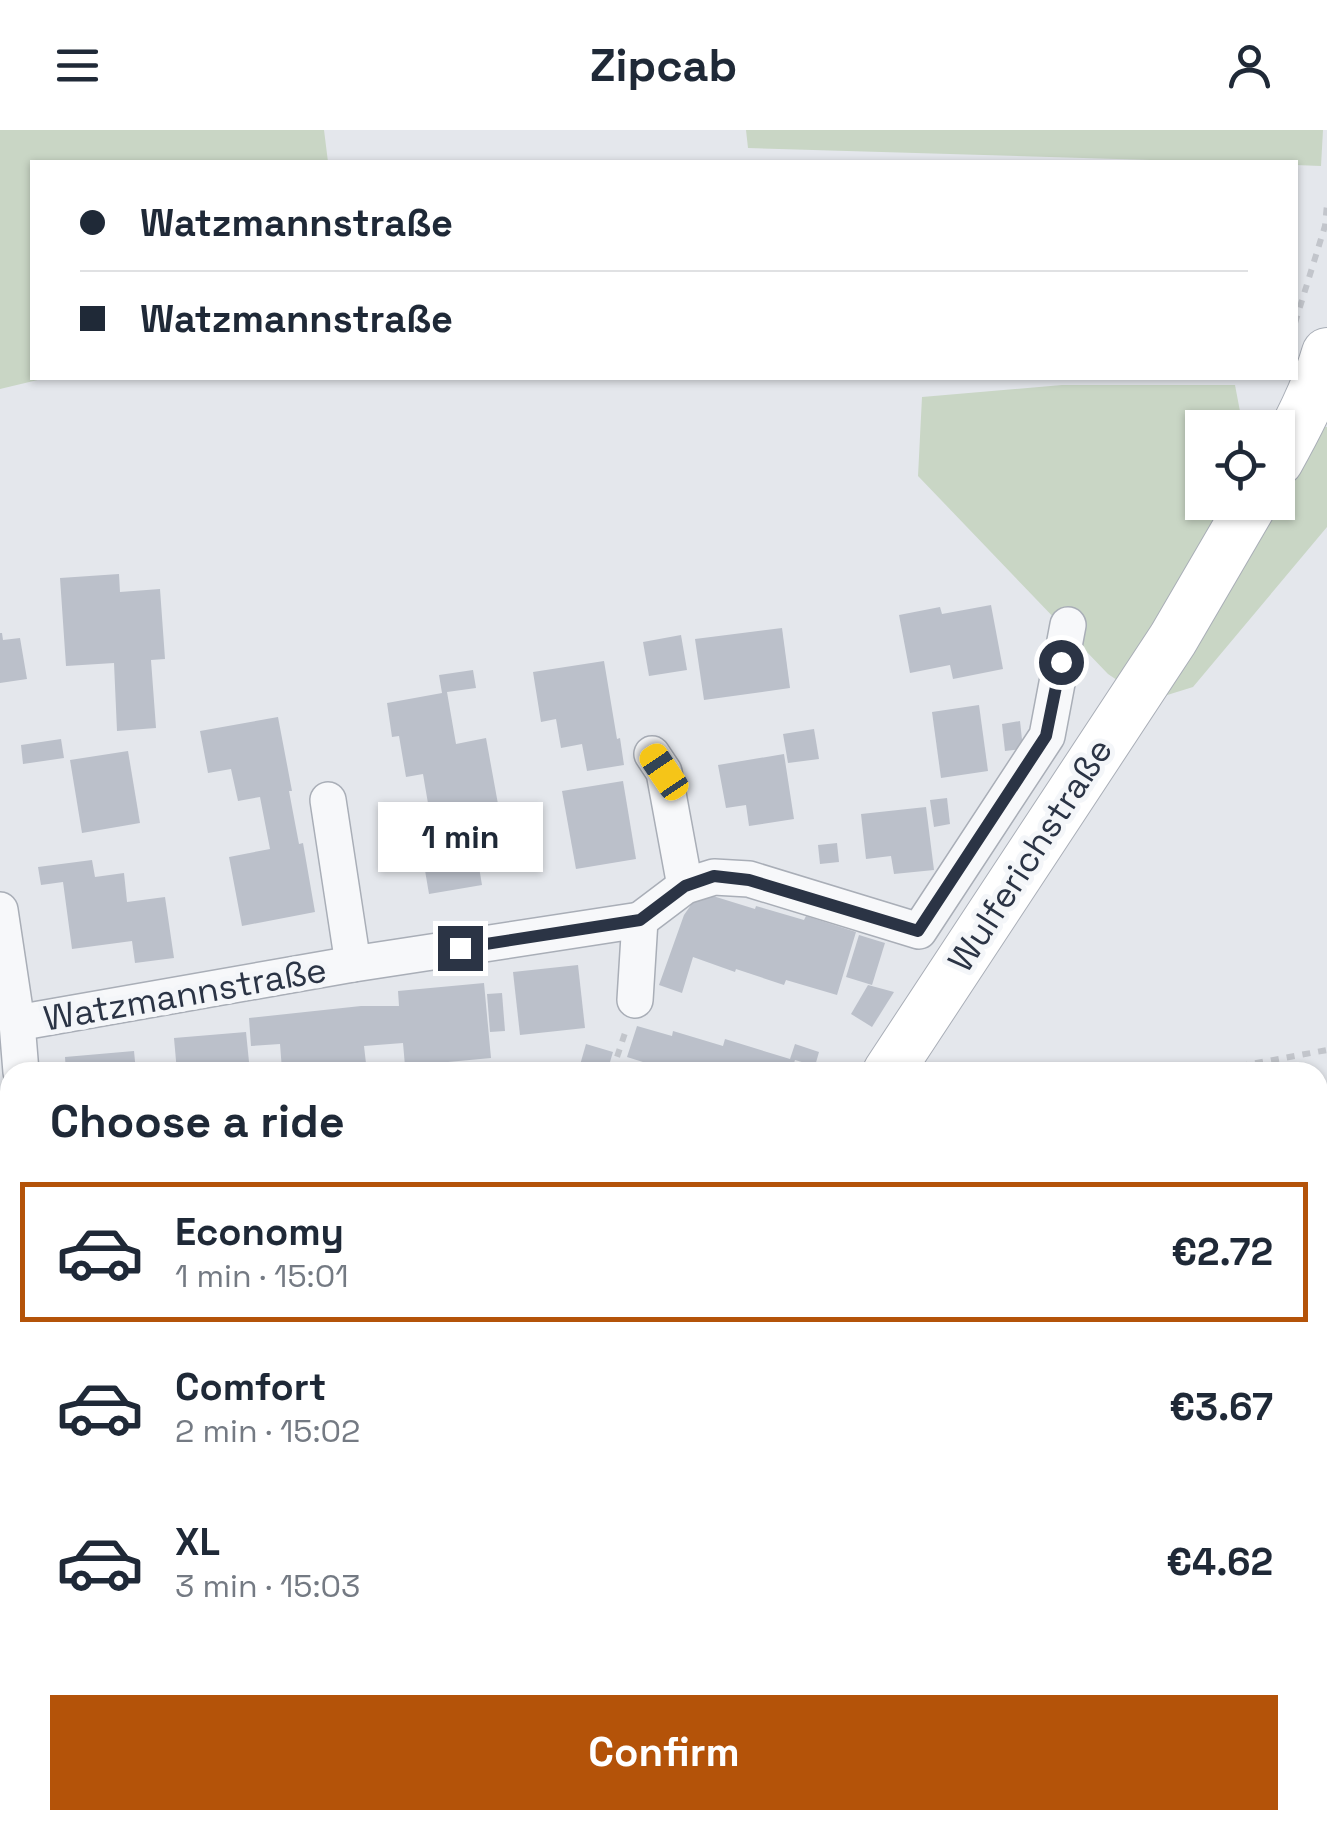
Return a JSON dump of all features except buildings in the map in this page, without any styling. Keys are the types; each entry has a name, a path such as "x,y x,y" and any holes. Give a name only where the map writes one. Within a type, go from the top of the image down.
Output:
{"main road":[{"path":"1295,429 1327,353"},
{"name":"Wulferichstraße","path":"895,1062 1173,639 1242,520"}],"street":[{"name":"Watzmannstraße","path":"17,1023 352,964 640,920 685,886 714,876 749,880 918,931 1046,736 1068,625"},
{"path":"652,754 664,772 685,886"},
{"name":"Watzmannstraße","path":"328,800 352,964"},
{"path":"0,910 20,1062"},
{"path":"635,1000 640,920"}],"path":[{"path":"1298,314 1327,204"},
{"path":"615,1062 635,1000"},
{"path":"1262,1062 1327,1050"}],"green space":[{"path":"0,130 324,130 328,160 30,160 30,380 38,380 0,389"},
{"path":"746,130 1323,130 1321,166 1298,165 1298,160 1150,160 748,148"},
{"path":"1062,385 1235,385 1240,410 1185,410 1185,520 1295,520 1295,425 1327,427 1327,527 1193,687 1148,701 1108,674 918,476 922,397"}],"route":[{"path":"460,948 640,920 685,886 714,876 749,880 918,931 1046,736 1061,662"}]}
